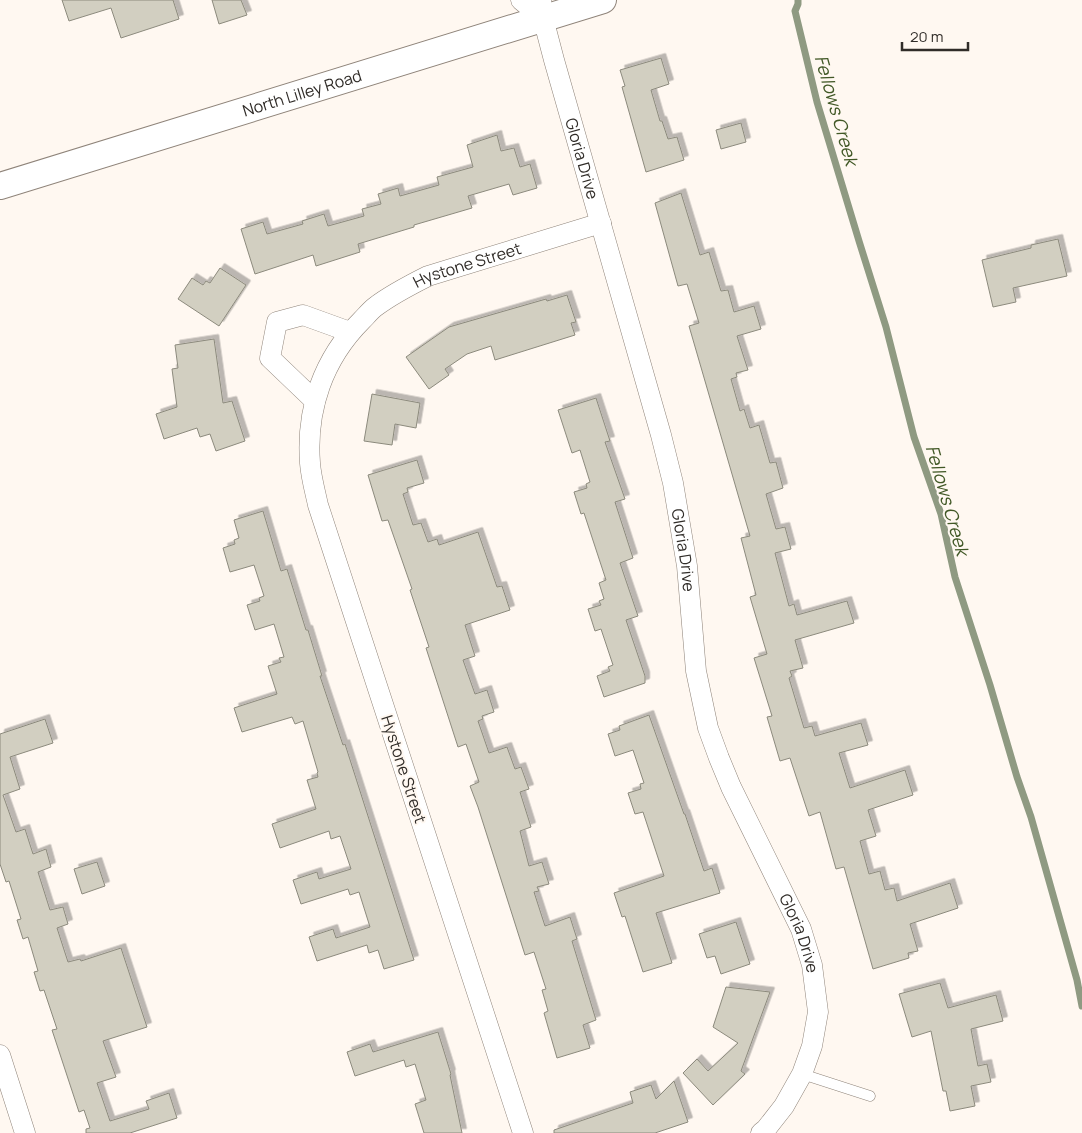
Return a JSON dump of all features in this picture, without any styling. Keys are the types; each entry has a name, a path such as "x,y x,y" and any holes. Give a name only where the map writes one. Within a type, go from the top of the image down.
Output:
{"street":[{"path":"521,0 542,9"},
{"name":"North Lilley Road","path":"0,186 542,9 603,0"},
{"name":"Gloria Drive","path":"542,9 673,483 687,566 696,671 708,728 731,787 801,929 812,965 818,1012 812,1046 802,1074 784,1106 761,1133"},
{"name":"Hystone Street","path":"523,1133 318,505 310,464 310,427 318,390 332,357 350,332 374,308 403,288 428,276 600,224"},
{"path":"315,401 270,358 277,322 303,315 350,332"},
{"path":"0,1055 25,1133"}],"lane":[{"path":"802,1074 870,1096"}],"building":[{"path":"62,0 173,0 179,19 121,38 111,8 69,21"},
{"path":"212,0 241,0 247,15 219,24"},
{"path":"661,58 669,84 651,90 660,121 662,121 668,139 677,137 684,160 646,172 622,87 625,86 620,70"},
{"path":"741,123 746,142 721,149 716,130"},
{"path":"497,135 501,151 514,148 520,167 530,164 537,188 513,195 509,184 468,196 472,208 358,244 360,252 316,266 313,255 255,274 241,229 263,222 267,234 303,224 302,221 324,214 328,226 364,216 362,209 381,204 378,194 398,188 400,196 439,185 437,177 473,167 467,145"},
{"path":"681,193 700,255 709,252 721,291 728,290 734,312 754,306 761,329 737,336 748,370 736,373 737,377 731,379 740,411 744,409 750,428 759,425 770,463 776,462 783,488 766,494 776,529 785,527 791,549 775,553 789,606 794,604 797,615 847,601 854,623 795,640 803,668 790,671 792,676 789,678 804,728 812,726 815,736 861,723 868,745 839,753 850,788 905,770 913,795 868,810 876,836 860,841 869,874 880,871 885,890 894,888 897,901 950,883 958,908 910,924 918,951 908,953 909,958 873,969 844,867 836,869 820,812 809,816 790,758 780,761 767,717 772,716 754,658 767,654 750,597 756,595 741,538 750,536 689,326 699,323 687,284 678,286 655,203"},
{"path":"1058,239 1067,276 1013,288 1016,302 993,307 982,260"},
{"path":"220,268 246,285 219,326 178,299 192,278 203,285 206,281 210,283"},
{"path":"567,295 576,322 571,323 575,335 495,360 491,346 467,354 445,369 449,375 429,389 406,357 449,327 546,299 547,301"},
{"path":"214,339 223,403 232,401 245,441 216,451 210,434 200,437 197,428 164,439 156,414 177,407 172,369 178,368 175,345"},
{"path":"372,394 420,403 416,428 395,424 392,445 364,441"},
{"path":"596,398 610,441 605,442 625,499 615,502 633,558 620,563 638,616 626,620 645,676 645,683 604,697 597,676 610,671 608,667 613,665 601,629 595,631 588,609 601,605 599,601 604,599 599,583 606,580 584,513 581,514 574,492 587,488 586,484 590,482 580,450 572,453 558,410"},
{"path":"417,460 424,483 407,488 408,492 403,494 413,525 421,523 428,542 437,539 439,545 478,532 497,587 502,586 510,610 465,625 475,656 463,660 475,694 487,690 494,712 482,716 483,719 478,721 489,753 507,747 515,769 521,767 529,789 520,792 531,827 520,831 529,866 542,862 549,884 537,887 539,891 534,892 545,926 570,917 577,939 572,941 596,1020 583,1025 590,1048 557,1058 544,1013 548,1011 542,990 546,989 534,952 525,955 470,786 479,782 466,744 458,747 426,648 429,647 410,590 412,589 388,520 382,521 368,475"},
{"path":"263,511 281,571 287,569 306,630 308,630 322,676 320,676 343,745 345,744 414,960 384,969 378,950 369,953 367,945 317,961 309,937 333,929 336,938 370,927 359,892 350,895 348,889 301,904 293,880 317,872 319,879 351,869 340,836 331,839 329,831 280,848 272,824 316,809 307,780 318,777 318,772 303,721 295,724 292,717 242,732 234,708 277,694 268,666 281,662 279,658 284,657 274,624 255,630 247,605 260,601 259,598 264,596 254,565 230,572 223,548 235,544 234,540 239,538 234,520"},
{"path":"649,715 704,871 712,868 720,893 656,913 672,963 643,972 625,916 622,917 614,893 664,876 643,812 635,814 628,793 641,789 640,784 644,783 633,750 615,756 608,734 620,730 619,726"},
{"path":"45,719 53,743 10,757 20,789 3,795 16,832 25,829 33,854 46,849 51,867 38,872 50,910 63,907 68,924 57,928 68,962 80,959 81,961 121,948 147,1027 103,1041 116,1077 97,1083 110,1121 149,1109 146,1101 169,1093 177,1118 130,1133 86,1133 86,1129 90,1128 84,1110 79,1112 52,1030 57,1029 44,990 40,991 34,972 38,971 28,937 23,939 17,920 21,919 9,881 6,882 0,864 0,734"},
{"path":"97,862 105,886 82,894 74,869"},
{"path":"736,922 750,964 721,974 715,956 707,958 699,934"},
{"path":"940,983 948,1008 996,995 1003,1021 971,1029 978,1066 987,1064 991,1082 971,1086 975,1106 950,1111 946,1091 943,1091 931,1031 912,1037 899,994"},
{"path":"726,987 770,992 741,1071 745,1074 713,1105 683,1073 697,1059 708,1071 738,1043 713,1027"},
{"path":"438,1032 451,1074 462,1133 424,1133 415,1104 426,1100 415,1064 406,1067 404,1060 355,1076 347,1052 370,1044 373,1052"},
{"path":"674,1081 688,1122 655,1133 554,1133 554,1130 633,1103 630,1092 651,1085 656,1099"}],"waterway":[{"name":"Fellows Creek","path":"798,0 795,11 817,102 886,327 914,437 941,514 955,577 1031,817 1077,980 1082,1006"}]}
